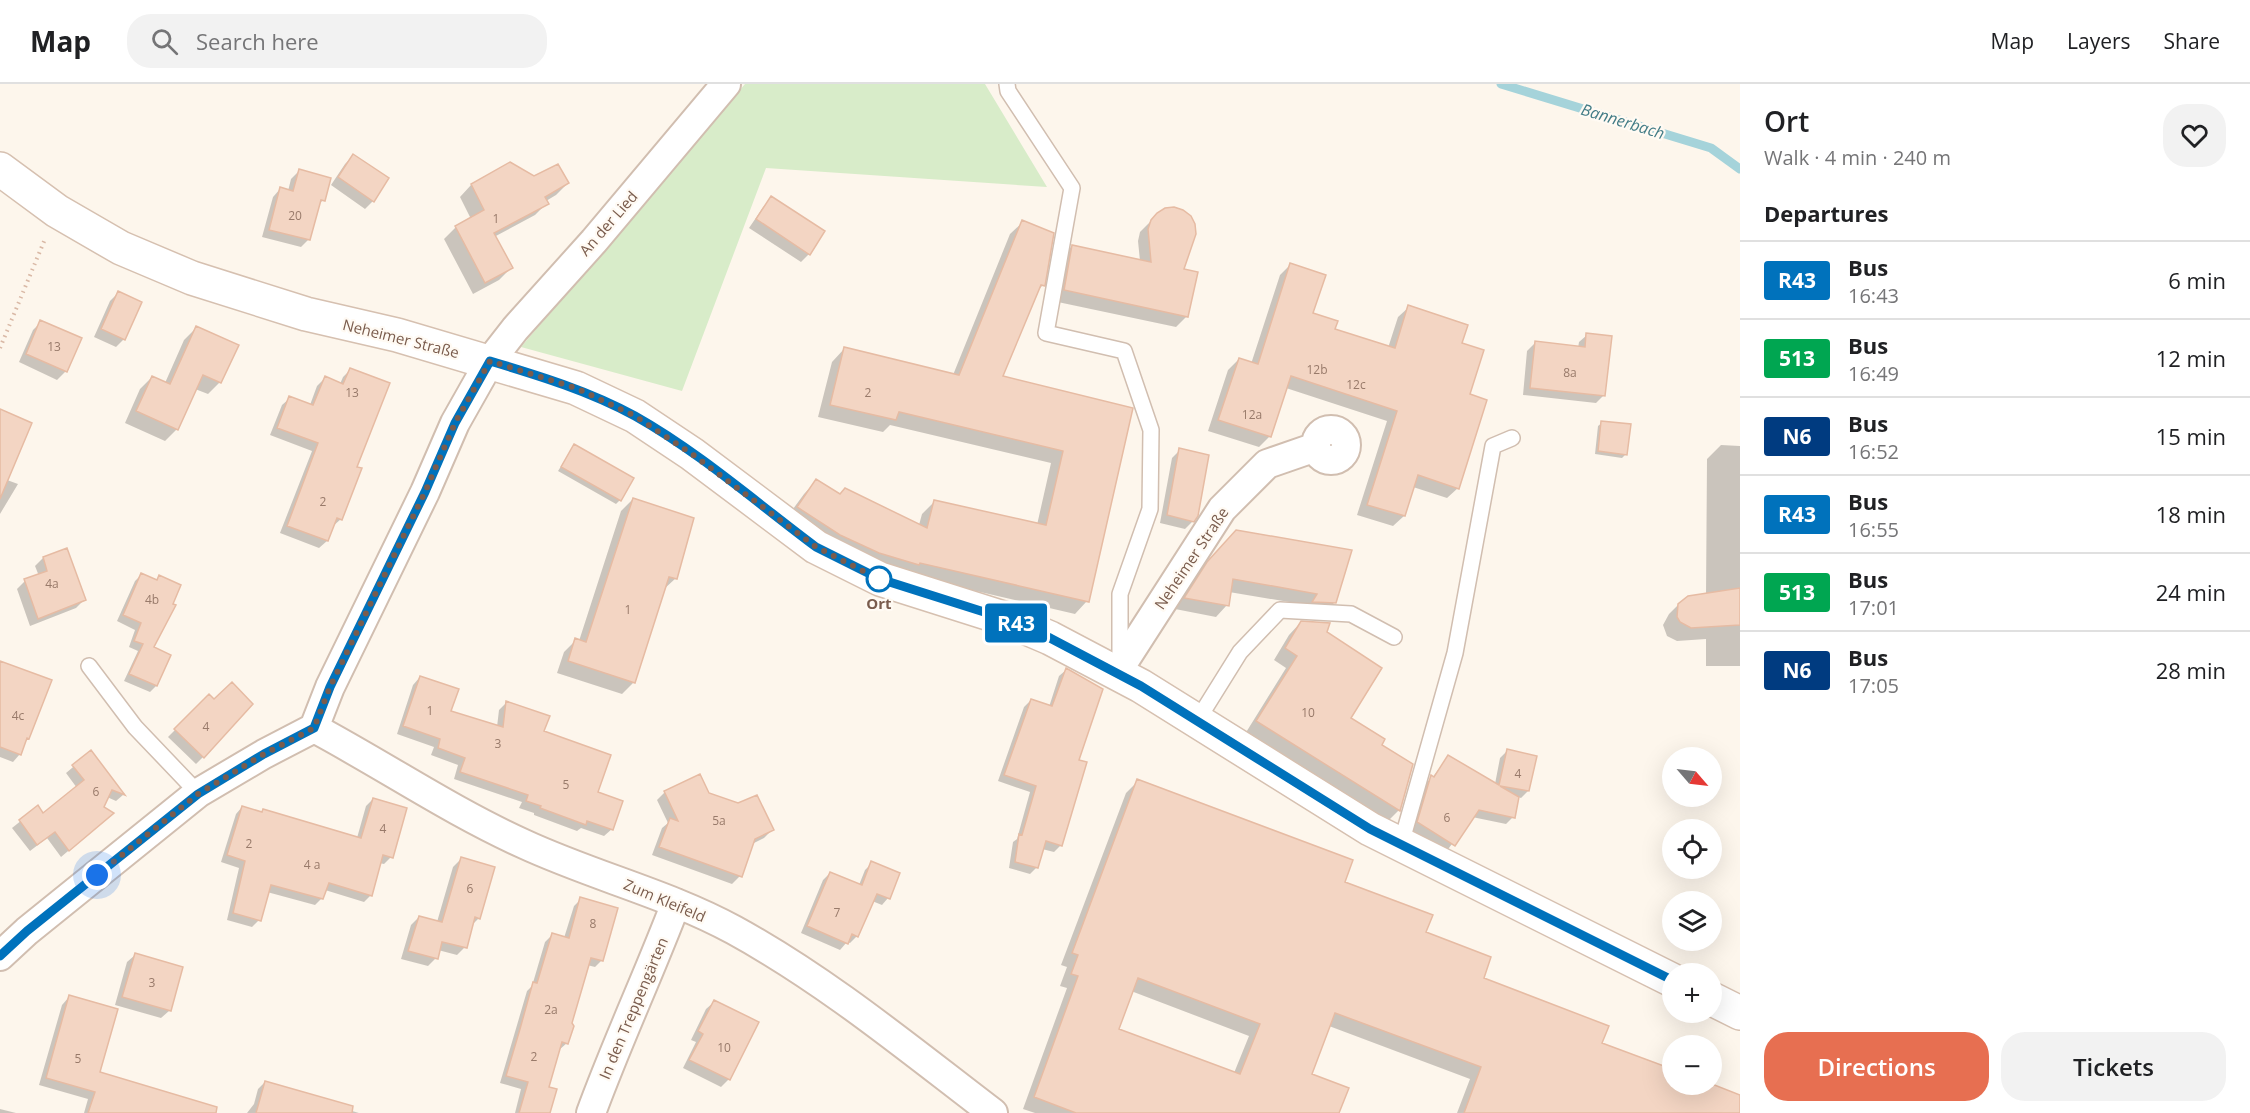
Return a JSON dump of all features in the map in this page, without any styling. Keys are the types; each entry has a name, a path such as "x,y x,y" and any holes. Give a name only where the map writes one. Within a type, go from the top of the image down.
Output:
{"main road":[{"name":"Neheimer Straße","path":"0,169 57,211 121,248 192,278 306,314 396,335 490,361 576,388 635,416 692,454 816,547 849,565 880,579 1003,618 1119,671 1360,823 1662,975"},
{"path":"1722,1004 1740,1013"}],"street":[{"name":"An der Lied","path":"314,728 330,687 425,492 455,423 490,361 726,84"},
{"name":"Neheimer Straße","path":"1119,671 1222,509 1267,464 1316,447"},
{"path":"0,956 27,931 198,794 264,754 314,728"},
{"name":"Zum Kleifeld","path":"314,728 368,757 463,814 526,845 676,903 732,929 803,971 993,1113"},
{"name":"In den Treppengärten","path":"591,1113 608,1066 658,951 676,903"}],"lane":[{"path":"1007,84 1008,91 1072,188 1046,333 1124,351 1151,430 1150,509 1120,594 1119,671"},
{"path":"1401,844 1455,653 1493,446 1512,438"},
{"path":"1197,721 1240,652 1280,610 1351,614 1394,637"},
{"path":"89,666 135,727 198,794"}],"path":[{"path":"0,348 57,211"}],"green space":[{"path":"745,84 985,84 1047,187 766,168 682,391 521,347"}],"building":[{"path":"353,154 389,178 374,202 338,177"},
{"path":"510,162 534,176 558,164 569,183 545,197 549,204 494,233 513,268 485,283 455,226 484,210 471,184"},
{"path":"299,169 331,178 325,201 321,200 310,240 269,230 280,187 293,191"},
{"path":"771,196 825,231 810,255 756,219"},
{"path":"1174,207 1191,216 1195,224 1196,234 1184,269 1198,272 1188,317 1064,290 1072,245 1151,262 1148,229 1151,220 1165,208"},
{"path":"1022,220 1054,233 1045,286 1041,285 1003,376 1133,408 1089,602 920,563 919,565 879,553 840,535 797,507 816,479 840,494 845,488 927,528 934,500 1046,525 1063,451 899,412 896,420 830,405 844,347 959,375"},
{"path":"1290,263 1326,275 1313,313 1338,321 1335,329 1395,348 1408,305 1468,325 1462,343 1484,350 1470,394 1487,400 1459,489 1418,475 1405,516 1367,505 1397,411 1291,376 1271,437 1218,420 1239,358 1258,364"},
{"path":"118,291 142,302 125,340 101,329"},
{"path":"40,320 82,338 67,372 26,354"},
{"path":"196,326 239,345 221,383 203,375 178,430 136,411 152,376 170,384"},
{"path":"1586,333 1612,336 1605,396 1530,388 1535,341 1585,347"},
{"path":"350,368 390,383 357,467 362,468 342,520 337,518 328,541 287,526 318,443 277,428 289,396 313,405 325,376 343,384"},
{"path":"0,409 32,423 0,499"},
{"path":"1601,421 1631,424 1627,455 1598,451"},
{"path":"574,444 634,478 621,501 561,467"},
{"path":"1179,448 1209,455 1198,516 1194,522 1167,515"},
{"path":"633,498 694,518 677,579 669,577 635,683 568,661 575,638 586,642"},
{"path":"1236,530 1352,550 1336,603 1312,602 1317,594 1233,579 1229,606 1184,598 1207,562"},
{"path":"67,548 86,600 38,619 24,579 47,571 43,557"},
{"path":"141,573 157,580 159,575 181,585 173,604 176,605 154,647 171,655 157,686 129,674 143,644 134,641 141,623 123,615"},
{"path":"1740,588 1740,625 1691,628 1680,622 1677,617 1678,604 1688,596"},
{"path":"1301,621 1330,623 1327,632 1382,668 1351,718 1385,739 1382,745 1413,764 1400,811 1256,721 1297,656 1285,648"},
{"path":"0,661 52,680 21,755 0,747"},
{"path":"1066,668 1103,689 1079,760 1087,762 1062,846 1046,841 1038,868 1015,862 1019,834 1022,835 1036,786 1004,775 1031,699 1052,706"},
{"path":"420,676 459,689 451,711 503,727 506,701 550,716 544,731 611,755 598,792 623,801 613,830 587,821 586,825 540,808 541,806 526,801 528,795 460,772 465,758 438,748 440,739 403,726"},
{"path":"232,682 253,704 204,758 174,729 209,694 214,699"},
{"path":"1507,749 1537,756 1529,791 1500,786 1519,797 1515,818 1479,810 1455,846 1417,822 1431,775 1434,777 1448,755 1499,785"},
{"path":"91,750 125,795 112,790 104,807 114,813 69,851 55,832 37,845 19,820 38,805 43,813 84,780 72,765"},
{"path":"700,774 709,793 738,803 757,795 774,830 755,839 742,877 659,847 670,818 678,821 664,791"},
{"path":"1137,779 1353,860 1345,882 1433,915 1426,932 1491,957 1484,978 1609,1026 1602,1043 1662,1065 1662,1095 1722,1095 1722,1088 1740,1095 1740,1113 1464,1113 1481,1067 1335,1013 1312,1074 1349,1088 1339,1113 1076,1113 1034,1097 1078,976 1071,974 1078,955 1072,953","holes":["1138,978 1260,1024 1240,1074 1119,1029"]},
{"path":"373,798 407,808 393,858 383,855 372,896 329,883 323,899 271,885 261,921 233,913 245,861 227,855 242,806 262,812 263,809 361,838"},
{"path":"461,857 495,867 480,919 475,917 467,948 442,942 438,959 408,951 419,916 442,922"},
{"path":"871,861 900,873 890,899 877,894 858,937 852,934 848,944 807,926 830,872 862,885"},
{"path":"580,897 618,908 603,961 591,958 568,1044 562,1042 549,1087 557,1089 550,1113 519,1113 528,1082 506,1076 533,982 537,983 552,933 569,938"},
{"path":"135,953 183,967 171,1011 122,997"},
{"path":"69,995 118,1009 100,1072 217,1107 216,1113 88,1113 95,1092 46,1078"},
{"path":"714,1000 759,1022 730,1080 689,1060 703,1034 698,1031"},
{"path":"265,1081 353,1106 352,1113 256,1113"}],"waterway":[{"name":"Bannerbach","path":"1501,84 1711,148 1740,169"}],"bus line":[{"name":"R43","path":"0,956 27,931 198,794 264,754 314,728 330,687 391,564 455,423 490,361 576,388 635,416 692,454 816,547 832,556 880,579 1003,618 1050,638 1141,686 1370,829 1662,975"}],"place":[{"name":"Ort","path":"879,579"}],"route":[{"path":"97,875 198,794 264,754 314,728 330,687 391,564 455,423 490,361 576,388 635,416 692,454 816,547 879,579"}]}
